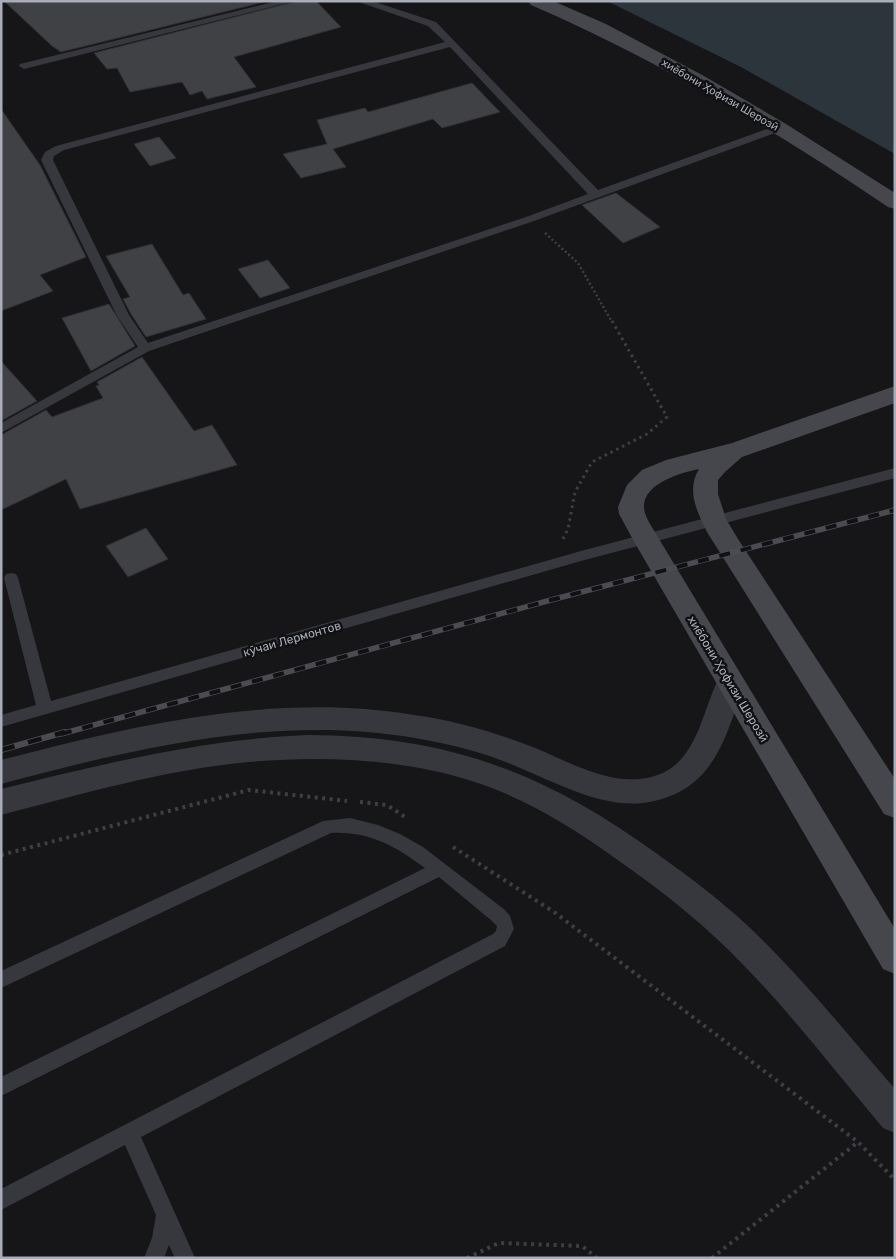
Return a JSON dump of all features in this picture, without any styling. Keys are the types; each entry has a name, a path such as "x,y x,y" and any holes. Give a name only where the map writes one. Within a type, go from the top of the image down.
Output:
{"main road":[{"name":"хиёбони Ҳофизи Шерозӣ","path":"537,1 600,28 697,80 779,128 895,203"},
{"name":"хиёбони Ҳофизи Шерозӣ","path":"895,394 738,450 662,471 642,483 636,491 631,507 636,523 730,684 895,959"},
{"name":"хиёбони Ҳофизи Шерозӣ","path":"738,450 708,473 705,482 705,494 713,516 895,806"}],"street":[{"path":"1,772 118,743 190,729 279,718 324,718 385,722 441,731 509,750 605,787 622,791 650,790 676,781 695,766 708,742 730,684"},
{"path":"1,802 163,764 235,752 280,748 336,748 395,754 447,763 496,777 544,798 604,833 666,878 720,921 773,975 895,1116"}],"lane":[{"path":"24,66 290,1"},
{"path":"362,1 432,24 595,194"},
{"path":"145,348 123,316 48,160 49,154 60,148 452,43"},
{"path":"1,429 145,348 530,218 779,128"},
{"name":"кӯчаи Лермонтов","path":"1,721 582,556 895,473"},
{"path":"11,578 45,709"},
{"path":"1,980 328,826 350,824 378,832 400,844 439,869 504,919 507,929 505,936 1,1200"},
{"path":"1,1087 439,869"},
{"path":"129,1132 185,1258"},
{"path":"154,1258 162,1238 166,1215"}],"path":[{"path":"530,218 578,263 666,416 647,434 592,462 575,492 568,529 549,566"},
{"path":"712,1258 858,1142"},
{"path":"466,1258 499,1242 582,1246 597,1258"}],"shaded area":[{"path":"895,1 895,154 741,67 609,2"}],"building":[{"path":"4,1 268,1 61,52 52,46"},
{"path":"297,1 316,1 341,27 234,57 256,87 207,99 202,91 190,95 182,82 130,92 117,68 107,69 94,53"},
{"path":"472,83 500,112 442,128 433,119 333,149 346,167 301,178 283,154 327,144 317,120 365,108 368,112"},
{"path":"1,109 40,165 86,257 40,275 53,291 1,311"},
{"path":"159,137 176,158 150,166 134,144"},
{"path":"616,193 660,227 623,243 582,205"},
{"path":"152,244 183,295 189,293 206,319 146,337 123,299 130,297 106,256"},
{"path":"268,260 290,288 260,298 238,269"},
{"path":"109,304 135,346 91,371 62,318"},
{"path":"142,357 194,431 212,425 237,465 80,509 66,479 1,510 1,435 46,410 52,417 103,398 96,386 99,385 97,382"},
{"path":"1,361 37,401 1,421"},
{"path":"146,528 168,559 128,577 106,546"}],"railway":[{"path":"61,734 551,600 895,510"},
{"path":"1,750 65,732"}]}
